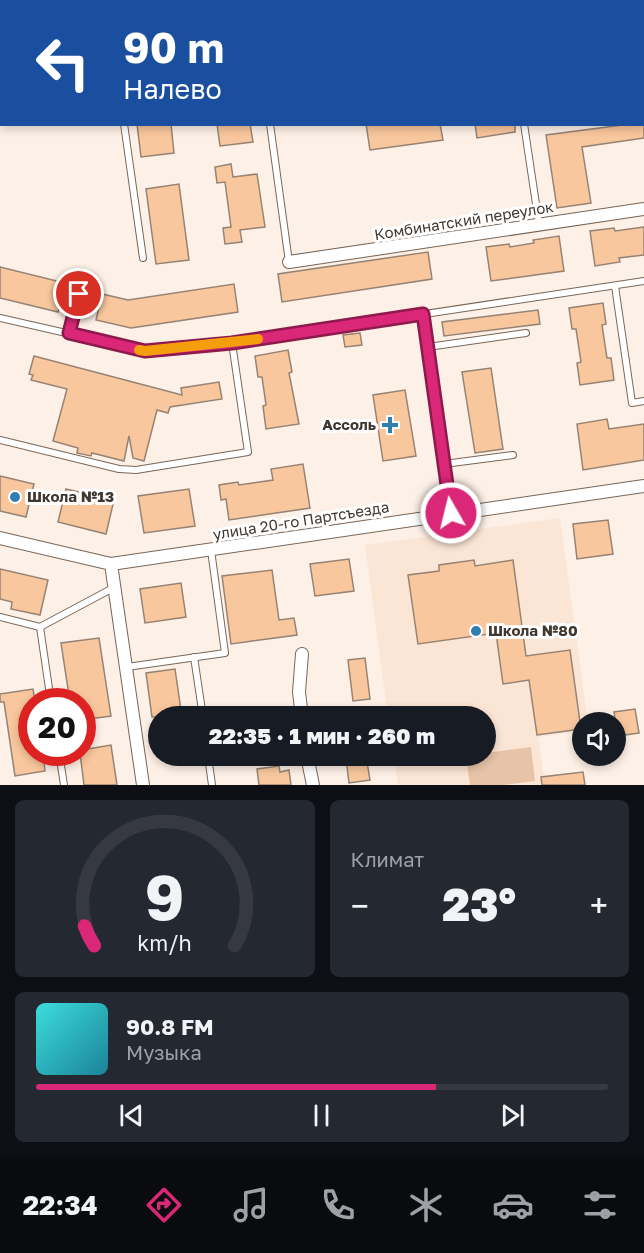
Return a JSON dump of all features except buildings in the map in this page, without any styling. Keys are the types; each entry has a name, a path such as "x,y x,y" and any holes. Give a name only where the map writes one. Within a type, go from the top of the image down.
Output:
{"street":[{"name":"Комбинатский переулок","path":"289,262 644,209"},
{"name":"улица 20-го Партсъезда","path":"0,538 111,564 644,486"},
{"path":"111,564 143,785"},
{"path":"301,706 299,692 302,654"},
{"path":"309,766 313,785"}],"lane":[{"path":"124,126 143,258"},
{"path":"270,126 289,262"},
{"path":"524,126 539,224"},
{"path":"69,333 84,274"},
{"path":"0,318 145,351 232,343 644,281"},
{"path":"615,286 632,403 644,401"},
{"path":"423,314 451,513"},
{"path":"428,347 526,333"},
{"path":"0,440 119,470 135,470 248,452 232,343"},
{"path":"444,464 513,455"},
{"path":"127,667 225,653 211,550"},
{"path":"0,617 40,627 115,587"},
{"path":"40,627 49,688"},
{"path":"194,657 201,706"},
{"path":"61,766 64,785"},
{"path":"209,766 212,785"}],"shaded area":[{"name":"Школа №80","path":"560,518 586,712 572,712 572,732 538,737 545,785 398,785 395,766 496,766 496,706 387,706 365,545"},
{"path":"531,747 535,781 504,785 470,785 467,766 496,766 496,752"}],"slow traffic":[{"path":"139,350 258,339"}],"place":[{"name":"Ассоль","path":"390,425"},
{"name":"Школа №13","path":"15,497"},
{"name":"Школа №80","path":"476,631"}],"route":[{"path":"79,294 69,333 145,351 232,343 423,314 451,513"}]}
